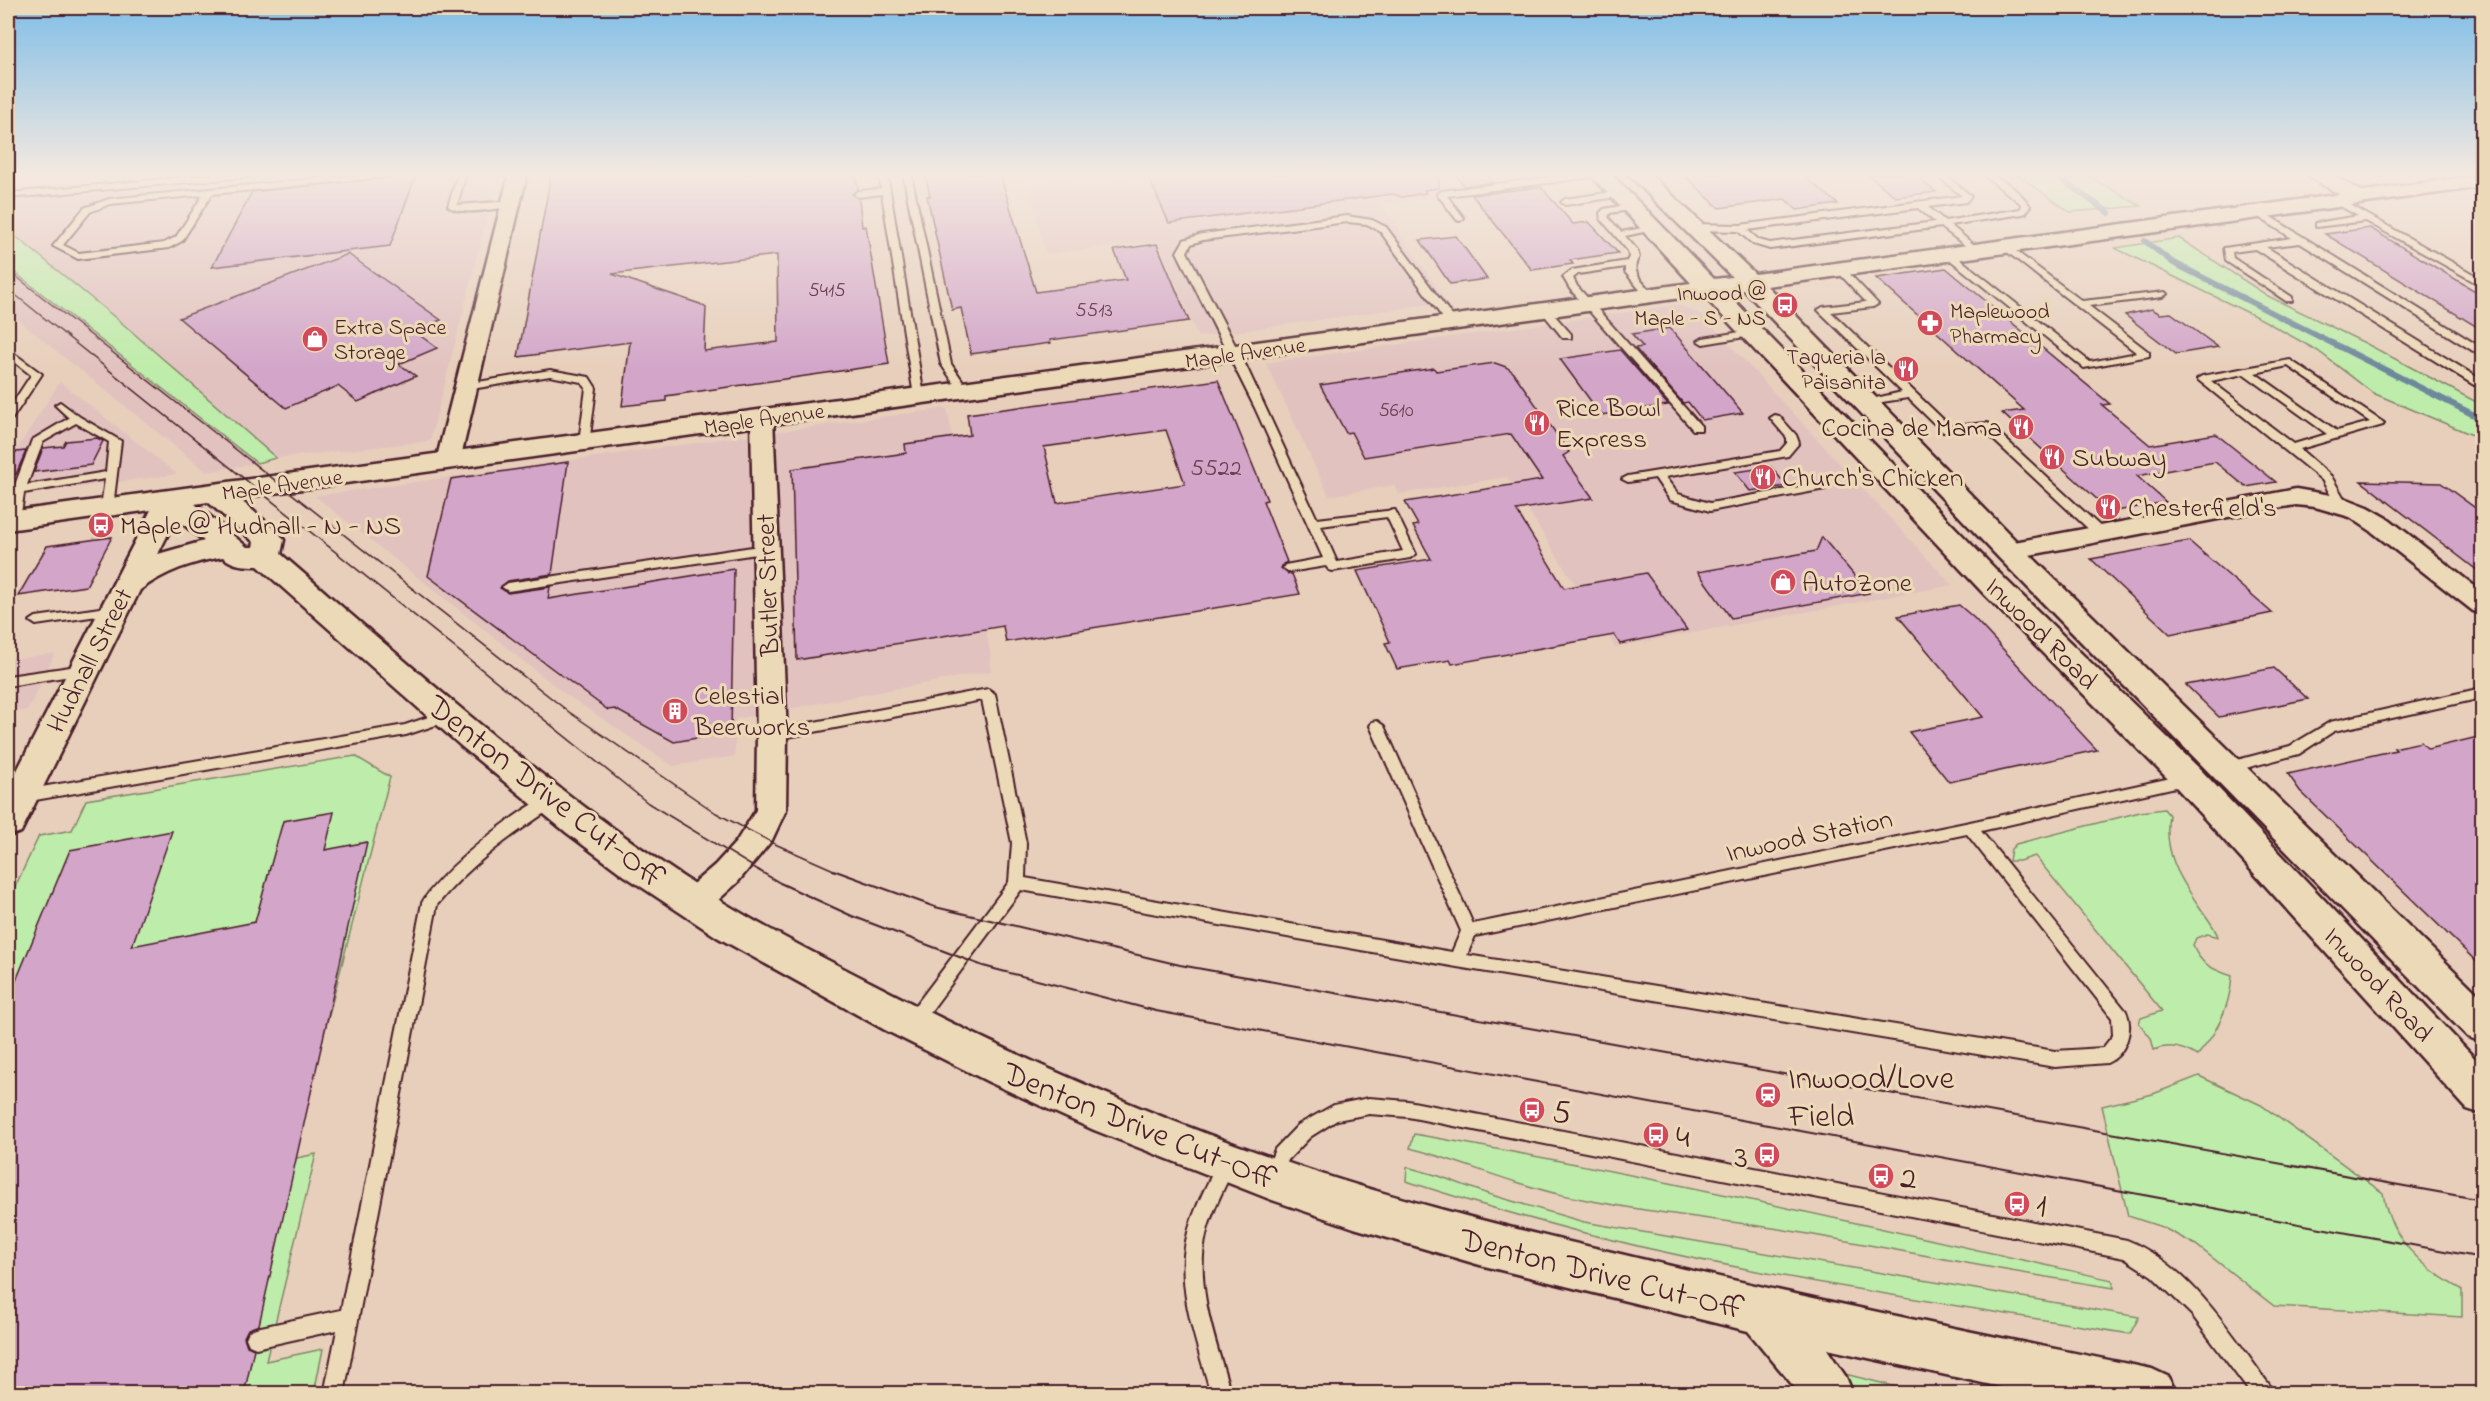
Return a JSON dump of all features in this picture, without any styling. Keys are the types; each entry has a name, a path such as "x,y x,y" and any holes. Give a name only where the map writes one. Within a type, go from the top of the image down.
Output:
{"main road":[{"name":"Inwood Road","path":"1663,239 1969,560 2188,779 2482,1095"},
{"name":"Inwood Road","path":"1707,239 2009,551 2482,1024"},
{"name":"Maple Avenue","path":"11,521 2052,239"},
{"path":"1827,411 1867,403"},
{"path":"171,499 240,556 261,543 261,518 273,506 319,479"},
{"name":"Denton Drive Cut-Off","path":"214,493 261,543 449,715 550,801 693,903 911,1024 1057,1093 1272,1179 1391,1217 1529,1255 1762,1312 2152,1394"},
{"name":"Hudnall Street","path":"14,809 171,499"},
{"path":"120,597 147,569 178,556 228,547"},
{"path":"1969,560 2009,551"},
{"path":"2188,779 2227,768"},
{"path":"1762,1312 1808,1363 1829,1394"}],"street":[{"path":"448,461 502,239"},
{"name":"Butler Street","path":"693,903 726,874 747,850 761,831 771,810 772,735 762,418"},
{"path":"2009,551 2296,497 2342,505 2380,525 2482,605"}],"lane":[{"path":"63,239 58,246 78,256 166,246 178,239"},
{"path":"894,239 919,396"},
{"path":"920,239 946,364 964,390"},
{"path":"1195,239 1187,242 1182,252 1235,353 1333,567 1410,554 1391,513 1313,523"},
{"path":"1391,239 1452,323"},
{"path":"1621,239 1633,254 1630,272 1648,295"},
{"path":"1753,239 1770,246 1822,239"},
{"path":"1962,239 1975,250"},
{"path":"2412,239 2482,284"},
{"path":"2289,299 2229,259 2227,250 2299,240 2482,352"},
{"path":"1948,254 2088,366 2145,354 2005,246"},
{"path":"2257,246 2478,383 2482,382"},
{"path":"1630,263 1570,274 1568,277 1573,287 1697,428"},
{"path":"1840,269 1873,304 1823,310 1947,430 1984,425 2101,534"},
{"path":"2081,304 2162,294"},
{"path":"1545,310 1567,336"},
{"path":"1703,341 1753,333"},
{"path":"8,352 37,374 8,417"},
{"path":"2292,448 2379,423 2290,363 2202,379 2327,478 2342,505"},
{"path":"2246,371 2335,435"},
{"path":"466,387 550,373 585,379 591,388 585,442"},
{"path":"1867,403 1910,394"},
{"path":"60,405 76,419 115,441 107,507"},
{"path":"1628,479 1784,454 1793,443 1792,436 1774,418"},
{"path":"11,521 19,490 38,440 76,419"},
{"path":"19,490 111,475"},
{"path":"1658,475 1674,497 1710,507 1821,487"},
{"path":"508,587 766,549"},
{"path":"1290,568 1331,561"},
{"path":"36,621 120,597"},
{"path":"8,681 84,670"},
{"path":"2227,768 2294,750 2330,727 2482,693"},
{"path":"772,735 988,694 1019,843 1017,883 975,942 911,1024"},
{"path":"14,809 406,730 449,715"},
{"path":"1377,726 1469,931 1457,960"},
{"name":"Inwood Station","path":"1469,931 1970,828 2188,779"},
{"path":"334,1394 430,903 447,879 513,826 550,801"},
{"path":"1017,883 1457,960 2055,1059 2107,1055 2121,1037 2120,1016 1970,828"},
{"path":"1272,1179 1281,1155 1304,1131 1334,1113 1370,1106 1408,1109 2127,1249 2159,1269 2199,1308 2264,1394"},
{"path":"1221,1394 1193,1278 1194,1245 1204,1211 1227,1161"},
{"path":"256,1338 349,1318"}],"shaded area":[{"path":"19,239 481,239 430,441 276,458 123,324"},
{"path":"1042,239 1405,239 1446,302 1198,337 1158,241 1046,254"},
{"path":"8,267 257,463 207,472 8,312"},
{"path":"1678,305 1702,315 1952,585 1615,647 1507,477 1399,494 1394,485 1329,496 1266,363"},
{"path":"60,382 177,474 8,497 8,463"},
{"path":"947,408 990,653 991,671 735,719 735,756 673,766 564,693 315,496"},
{"path":"55,653 28,710 8,713 8,660"}],"green space":[{"path":"8,239 19,239 123,324 276,458 257,463 8,267"},
{"path":"2181,239 2268,296 2365,343 2482,405 2482,439 2373,393 2318,351 2263,320 2115,248"},
{"path":"355,756 390,777 292,1159 316,1154 266,1361 323,1349 314,1393 8,1394 8,902 39,836 72,830 86,800"},
{"path":"2164,809 2169,815 2169,842 2175,865 2186,887 2218,937 2207,934 2196,938 2193,945 2203,962 2232,976 2221,1019 2211,1038 2197,1056 2177,1047 2154,1050 2151,1038 2139,1023 2141,1018 2162,1011 2035,856 2019,861 2009,861 2011,849 2016,844 2140,812"},
{"path":"2199,1076 2261,1105 2383,1193 2393,1225 2411,1251 2434,1272 2462,1290 2462,1317 2274,1306 2196,1245 2162,1227 2128,1216 2102,1106 2153,1094"},
{"path":"1414,1134 1589,1167 1851,1222 2112,1280 2114,1288 1773,1228 1585,1200 1520,1184 1410,1148"},
{"path":"1407,1167 1584,1222 2139,1317 2130,1334 1854,1289 1672,1254 1538,1221 1406,1181"},
{"path":"1833,1371 1921,1393 1834,1393"}],"building":[{"path":"227,239 392,239 390,246 212,267"},
{"path":"539,239 868,239 889,364 666,396 666,401 622,406 630,342 518,357","holes":["777,255 778,342 704,351 706,308 612,274"]},
{"path":"937,239 1020,239 1036,292 1126,280 1114,250 1157,244 1189,321 1050,340 1051,343 971,354 961,308 952,310"},
{"path":"1458,239 1487,279 1450,284 1420,240"},
{"path":"1508,239 1605,239 1618,253 1570,260 1573,264 1532,270"},
{"path":"2334,239 2389,239 2482,295 2482,330"},
{"name":"Extra Space Storage","path":"348,254 441,320 414,331 437,348 399,364 416,376 358,402 338,386 286,408 179,318"},
{"path":"1946,268 2110,404 2102,405 2150,445 2216,434 2276,482 2246,487 2215,462 2137,476 2166,502 2111,512 2002,413 2024,410 1876,278"},
{"path":"2152,309 2160,314 2171,313 2218,347 2176,354 2125,315"},
{"path":"1670,328 1743,413 1702,420 1688,402 1683,403 1635,348 1643,347 1632,334"},
{"path":"1620,350 1668,405 1601,415 1560,359"},
{"path":"1495,363 1513,372 1569,452 1563,456 1593,498 1516,510 1564,588 1646,573 1687,630 1620,644 1614,635 1452,664 1450,660 1397,669 1385,643 1390,642 1357,571 1431,559 1413,526 1418,525 1405,502 1542,480 1511,434 1364,457 1351,432 1346,433 1320,385 1434,368 1436,371"},
{"path":"1218,380 1267,500 1263,501 1287,562 1281,568 1288,574 1292,574 1300,594 1006,642 1003,626 797,660 792,469 906,453 905,444 970,435 967,414","holes":["1166,430 1185,484 1057,503 1044,447"]},
{"path":"97,438 103,441 91,465 34,472 43,448 63,446 66,441"},
{"path":"26,451 16,474 8,476 8,453"},
{"path":"568,462 552,574 508,581 500,588 508,593 550,587 548,599 734,569 731,732 674,742 615,709 608,710 428,576 451,479"},
{"name":"Church's Chicken","path":"1771,467 1787,486 1750,491 1735,472"},
{"path":"2361,481 2441,483 2482,513 2482,574"},
{"path":"112,537 86,586 18,596 47,546"},
{"name":"AutoZone","path":"1822,537 1869,593 1731,618 1698,572 1816,551"},
{"path":"2189,541 2272,613 2170,634 2091,559"},
{"path":"1959,605 1974,618 2097,750 1949,782 1909,732 1983,717 1898,616"},
{"path":"2274,668 2308,699 2219,717 2186,685"},
{"path":"2482,736 2482,967 2300,791 2288,774 2396,750 2394,748 2421,742 2428,749"},
{"path":"334,812 325,850 367,842 259,1325 248,1329 244,1337 247,1346 254,1349 244,1394 8,1394 8,1000 70,850 172,831 132,946 255,922 283,821"}],"waterway":[{"path":"2145,241 2172,262 2482,419"}],"tram line":[{"path":"8,270 569,712 716,813 775,844 836,871"},
{"path":"8,289 648,803 760,871"},
{"path":"758,870 780,883 852,916 983,966 1156,1011 2482,1258"},
{"path":"833,870 935,907 1180,965 2482,1200"}],"place":[{"name":"Inwood @ Maple - S - NS","path":"1785,305"},
{"name":"Maplewood Pharmacy","path":"1930,323"},
{"name":"Extra Space Storage","path":"315,339"},
{"name":"Taqueria la Paisanita","path":"1906,369"},
{"name":"Rice Bowl Express","path":"1537,423"},
{"name":"Cocina de Mama","path":"2021,427"},
{"name":"Subway","path":"2052,457"},
{"name":"Church's Chicken","path":"1763,477"},
{"name":"Chesterfield's","path":"2108,507"},
{"name":"Maple @ Hudnall - N - NS","path":"101,525"},
{"name":"AutoZone","path":"1783,582"},
{"name":"Celestial Beerworks","path":"675,711"},
{"name":"Inwood/Love Field","path":"1768,1095"},
{"name":"5","path":"1532,1110"},
{"name":"4","path":"1656,1135"},
{"name":"3","path":"1767,1155"},
{"name":"2","path":"1881,1176"},
{"name":"1","path":"2017,1204"}]}
